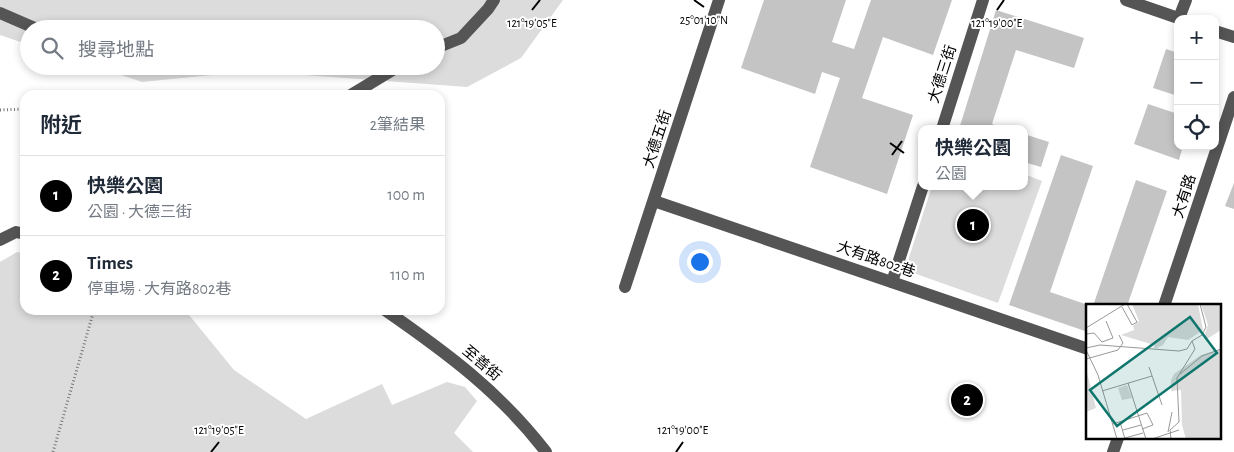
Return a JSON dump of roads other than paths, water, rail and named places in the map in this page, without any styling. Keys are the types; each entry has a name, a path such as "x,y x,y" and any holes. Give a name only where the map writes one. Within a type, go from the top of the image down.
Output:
{"street":[{"path":"445,44 461,38 494,0"},
{"name":"大德五街","path":"625,287 719,0"},
{"name":"大德三街","path":"943,125 983,0"},
{"path":"1126,0 1174,16"},
{"path":"1181,15 1186,0"},
{"path":"0,13 20,22"},
{"path":"1219,32 1234,38"},
{"path":"359,90 385,75"},
{"name":"大有路","path":"1165,304 1234,97"},
{"path":"892,282 922,190"},
{"name":"大有路802巷","path":"654,201 1086,349"},
{"path":"0,240 16,232 20,233"},
{"name":"至善街","path":"393,315 481,381 531,432 546,452"},
{"path":"1113,452 1117,440"}],"place":[{"name":"快樂公園","path":"973,225"},
{"name":"Times","path":"967,400"}]}
